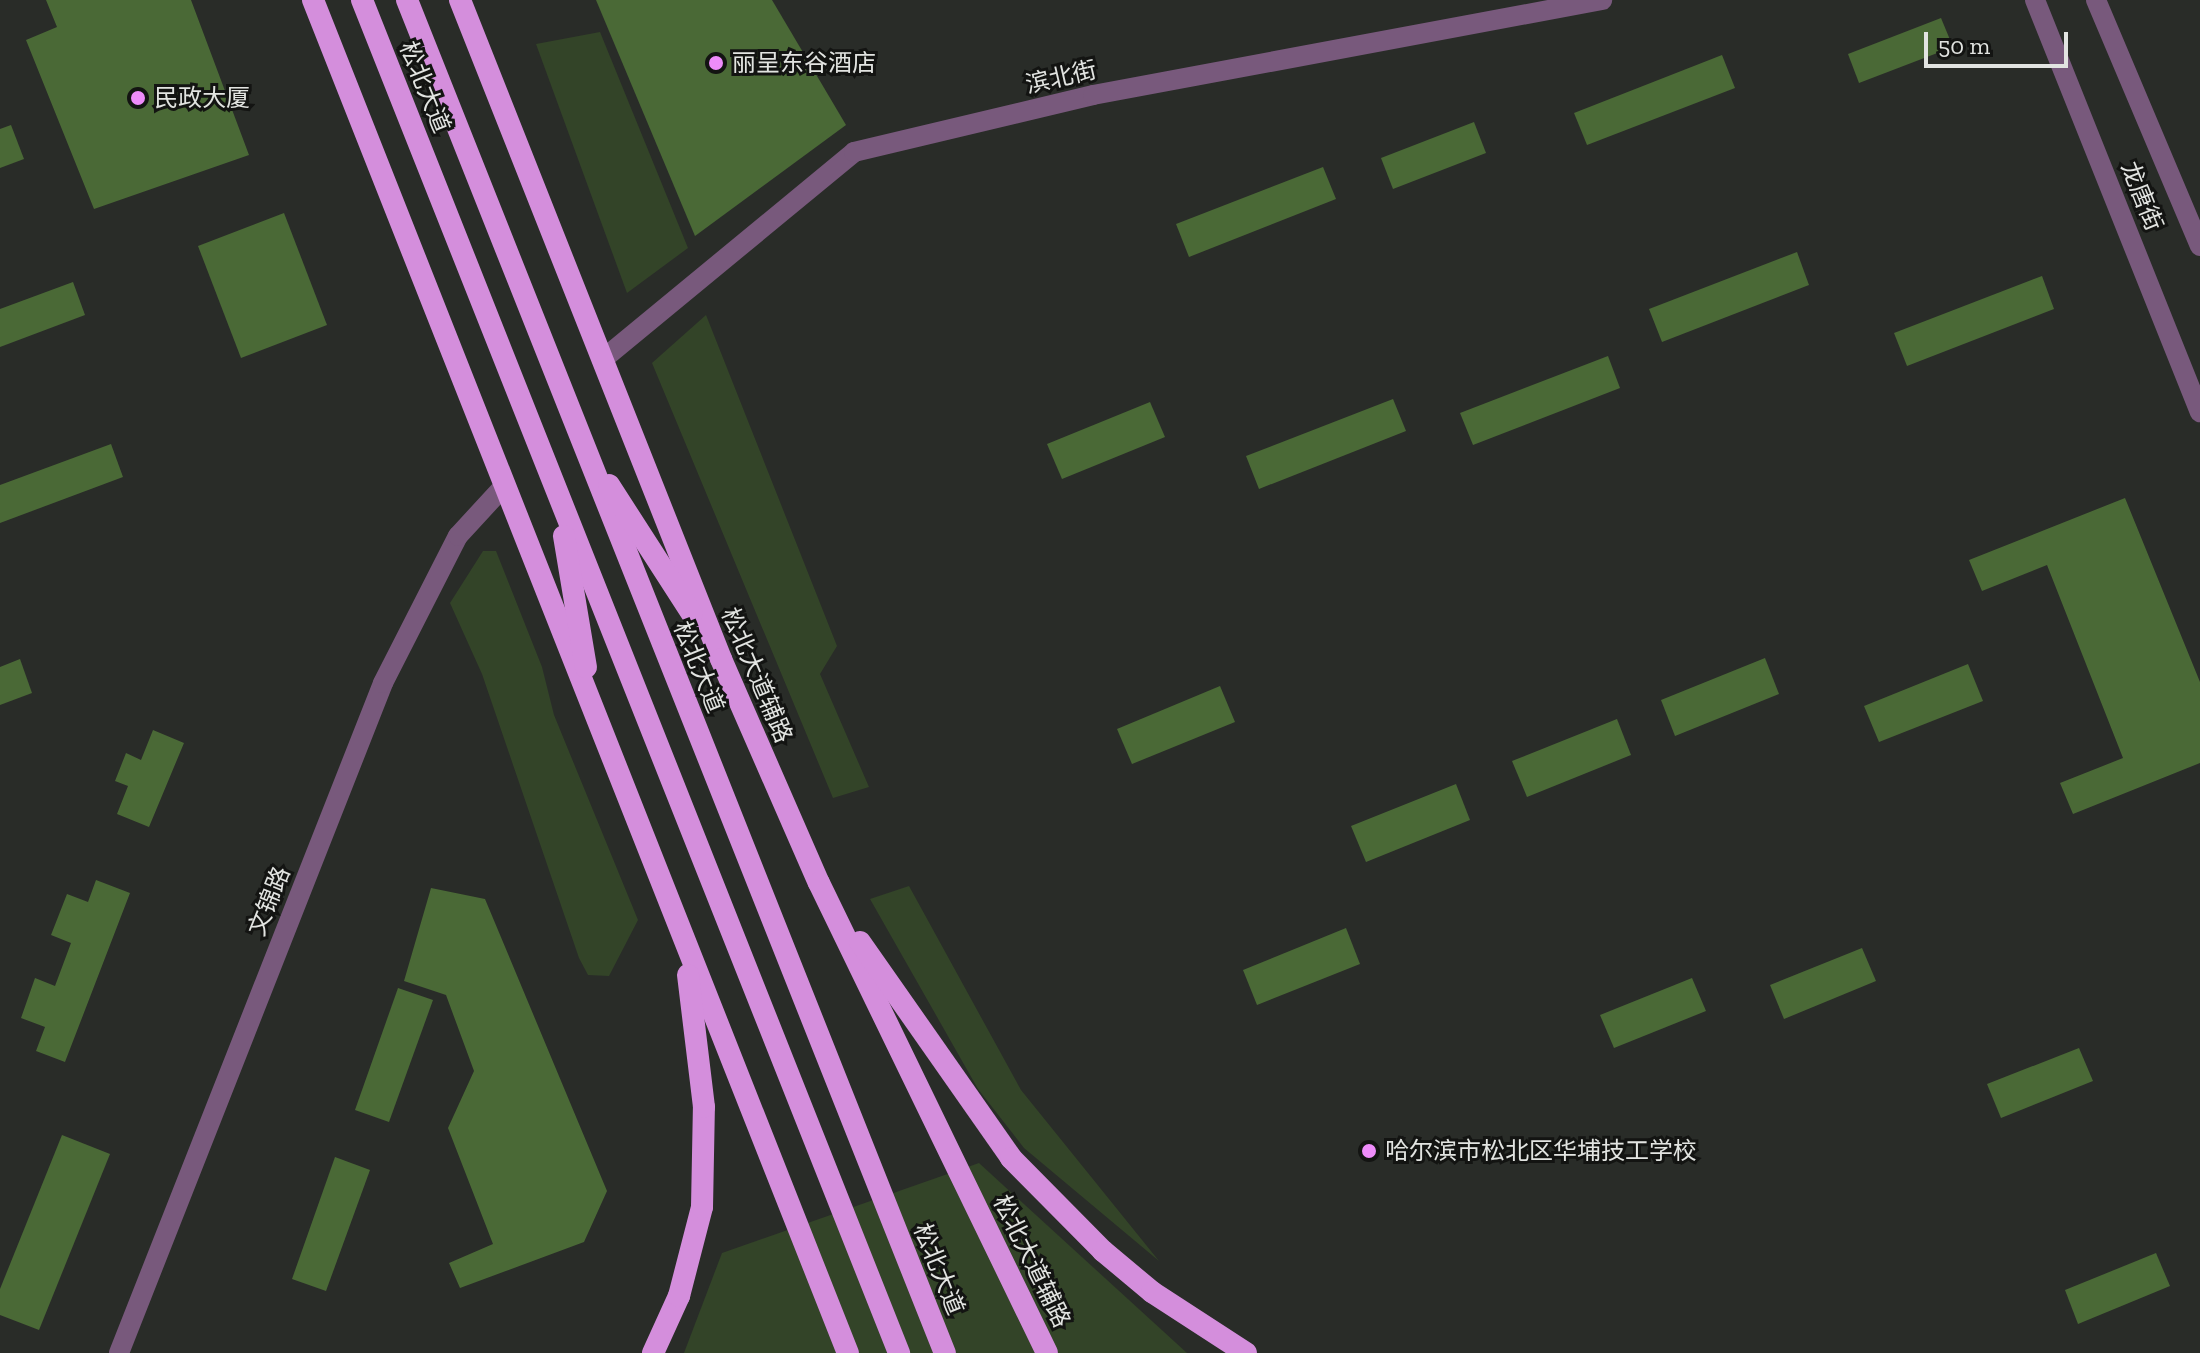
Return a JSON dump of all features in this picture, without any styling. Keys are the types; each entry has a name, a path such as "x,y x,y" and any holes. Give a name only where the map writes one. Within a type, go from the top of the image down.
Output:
{"highway":[{"path":"313,0 848,1353"},
{"name":"松北大道","path":"362,0 899,1353"},
{"name":"松北大道","path":"407,0 945,1353"},
{"name":"松北大道辅路","path":"460,0 721,659 819,883 1047,1353"},
{"path":"582,442 721,659"},
{"path":"556,491 593,708"},
{"path":"819,883 1011,1158 1103,1251 1152,1292 1246,1353"},
{"path":"653,1353 692,1251 706,1157 697,1039 682,938"}],"street":[{"name":"滨北街","path":"602,360 854,152 1093,95 1602,0"},
{"name":"龙唐街","path":"2035,0 2200,412"},
{"name":"龙唐街","path":"2096,0 2200,246"},
{"name":"文锦路","path":"119,1353 383,683 458,536 503,487"}],"green space":[{"path":"600,32 688,248 627,293 536,44"},
{"path":"706,315 837,646 820,674 869,787 833,798 652,363"},
{"path":"483,551 496,551 542,667 554,715 638,920 609,976 588,975 579,958 482,674 450,603"},
{"path":"909,886 1021,1090 1159,1261 1024,1148 978,1089 870,899"},
{"path":"979,1163 1187,1353 684,1353 722,1253"}],"building":[{"name":"民政大厦","path":"46,0 191,0 249,155 94,209 26,40 57,27"},
{"name":"丽呈东谷酒店","path":"596,0 772,0 846,125 695,236"},
{"path":"1941,18 1953,47 1859,83 1848,54"},
{"path":"1722,55 1735,88 1587,145 1574,113"},
{"path":"1474,122 1486,153 1393,189 1381,158"},
{"path":"11,125 24,159 0,168 0,129"},
{"path":"1323,167 1336,199 1189,257 1176,224"},
{"path":"284,213 327,325 241,358 198,246"},
{"path":"1797,252 1809,285 1662,342 1649,309"},
{"path":"2042,276 2054,309 1907,366 1894,333"},
{"path":"73,282 85,315 0,347 0,309"},
{"path":"1608,356 1620,388 1473,445 1460,413"},
{"path":"1393,399 1406,431 1259,489 1246,456"},
{"path":"1150,402 1165,437 1062,479 1047,444"},
{"path":"111,444 123,477 0,523 0,485"},
{"path":"2125,498 2200,682 2200,763 2073,814 2060,783 2123,758 2047,565 1982,591 1969,560"},
{"path":"1765,658 1779,694 1675,736 1661,700"},
{"path":"20,659 32,693 0,705 0,667"},
{"path":"1968,664 1983,701 1879,742 1864,706"},
{"path":"1220,686 1235,722 1132,764 1117,729"},
{"path":"1617,719 1631,755 1527,797 1512,761"},
{"path":"153,730 184,743 149,827 117,814 128,786 115,781 126,753 141,760"},
{"path":"1456,784 1470,820 1366,862 1351,826"},
{"path":"96,880 130,893 65,1062 36,1051 45,1027 21,1018 35,978 55,986 71,943 51,935 67,894 88,902"},
{"path":"431,888 485,899 607,1191 584,1242 460,1288 449,1263 493,1244 448,1128 474,1071 446,995 404,981"},
{"path":"1346,928 1360,964 1257,1005 1243,970"},
{"path":"1862,948 1876,981 1784,1019 1770,985"},
{"path":"1692,978 1706,1011 1614,1048 1600,1015"},
{"path":"398,988 433,1000 389,1122 355,1110"},
{"path":"2079,1048 2093,1081 2001,1118 1987,1084"},
{"path":"62,1135 110,1154 39,1330 0,1315 0,1289"},
{"path":"335,1157 370,1170 326,1291 292,1279"},
{"path":"2156,1253 2170,1286 2078,1324 2065,1290"}],"place":[{"name":"丽呈东谷酒店","path":"716,63"},
{"name":"民政大厦","path":"138,98"},
{"name":"哈尔滨市松北区华埔技工学校","path":"1369,1151"}]}
